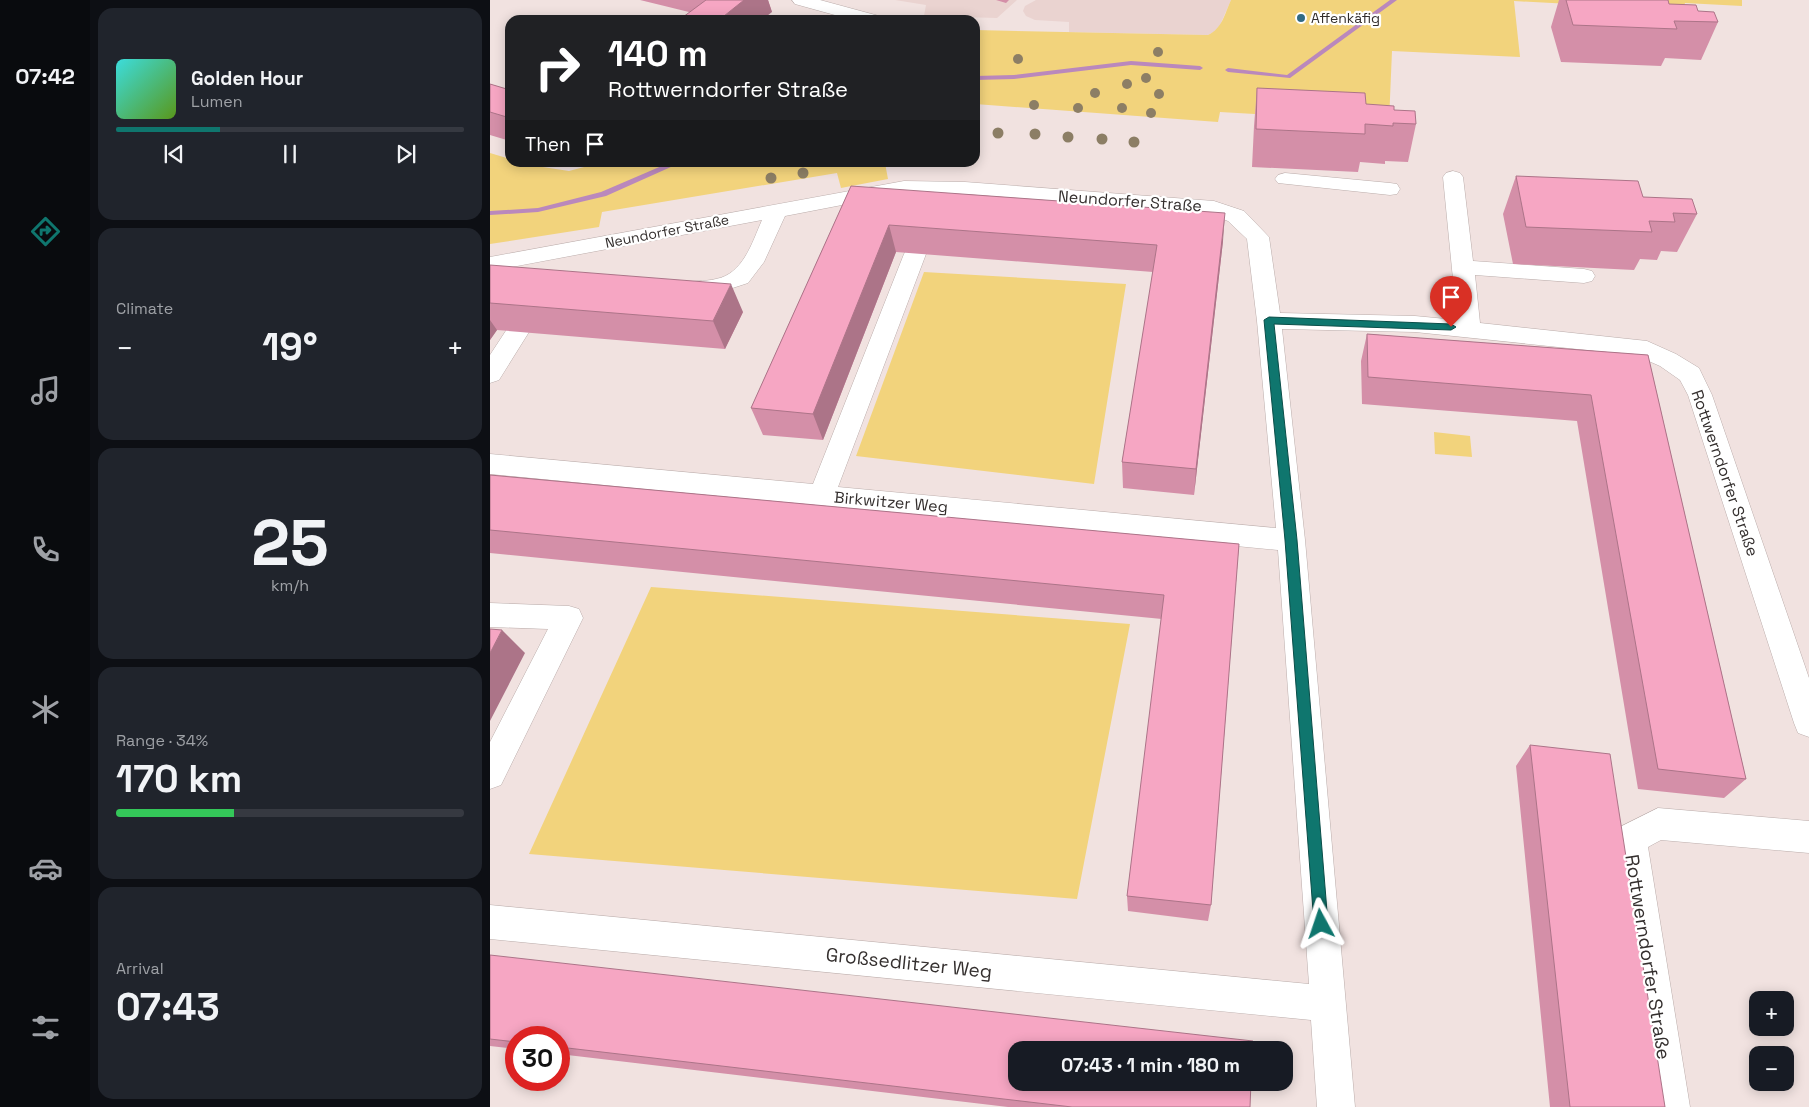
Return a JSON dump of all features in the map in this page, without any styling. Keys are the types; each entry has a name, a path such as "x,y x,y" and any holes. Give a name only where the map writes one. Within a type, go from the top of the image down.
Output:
{"street":[{"path":"807,4 852,15"},
{"path":"1453,177 1461,267 1469,328"},
{"path":"1286,179 1390,189"},
{"path":"928,187 932,210"},
{"name":"Neundorfer Straße","path":"490,264 777,210 904,188 928,187 1207,206 1236,216 1258,237 1269,320 1291,540 1336,1107"},
{"path":"667,286 705,290 718,288 745,274 777,210"},
{"path":"553,275 556,253"},
{"path":"822,496 915,254"},
{"path":"1461,267 1584,276"},
{"name":"Rottwerndorfer Straße","path":"1269,320 1469,328 1639,347 1668,360 1690,374 1700,395 1718,445 1809,723"},
{"path":"490,374 518,332"},
{"name":"Birkwitzer Weg","path":"490,464 1291,540"},
{"path":"490,615 569,618 490,774"},
{"name":"Rottwerndorfer Straße","path":"1670,1107 1630,839 1658,824 1809,836"},
{"name":"Großsedlitzer Weg","path":"490,922 1328,1004"}],"shaded area":[{"path":"895,0 1017,0 997,18 980,18 980,15 924,15 926,5"},
{"path":"1036,0 1231,0 1220,25 1216,31 1208,35 1069,32 1069,22 1035,20 1026,16 1023,11 1025,6"},
{"path":"1231,0 1742,0 1742,6 1685,3 1683,10 1514,1 1520,57 1392,51 1389,122 1220,112 1218,122 980,104 980,30 1208,35 1217,29"},
{"path":"490,153 505,158 505,167 543,167 569,171 584,167 886,167 888,179 841,188 837,173 602,212 599,227 490,244"},
{"path":"924,272 1126,284 1094,484 856,456"},
{"path":"1434,432 1470,436 1472,457 1435,454"},
{"path":"651,587 1130,624 1077,899 529,854"}],"building":[{"path":"706,0 744,0 725,15 686,15"},
{"path":"1566,0 1668,0 1669,4 1696,5 1698,11 1714,12 1718,22 1674,21 1677,29 1573,25"},
{"path":"490,84 505,88 505,116 490,112"},
{"path":"1257,88 1365,93 1366,104 1394,106 1394,110 1415,111 1416,124 1393,123 1393,126 1365,124 1365,134 1256,129"},
{"path":"1516,176 1638,181 1643,197 1692,199 1697,214 1673,213 1675,222 1649,221 1652,232 1526,227"},
{"path":"851,186 1225,213 1196,469 1122,462 1157,245 889,225 813,414 751,408"},
{"path":"490,265 731,284 713,321 490,303"},
{"path":"1367,334 1648,355 1746,779 1658,769 1591,395 1368,377"},
{"path":"490,475 1239,544 1211,905 1127,896 1164,595 490,530"},
{"path":"490,629 502,630 490,653"},
{"path":"1530,745 1610,754 1665,1107 1570,1107"},
{"path":"490,955 1253,1041 1008,1041 1008,1091 1251,1091 1250,1107 1072,1107 570,1048 570,1026 505,1026 505,1041 490,1039"}],"waterway":[{"path":"1228,70 1288,77 1394,0"},
{"path":"980,78 1014,77 1131,63 1200,68"},
{"path":"490,213 538,210 603,194 667,167"}],"place":[{"name":"Affenkäfig","path":"1301,18"}],"route":[{"path":"1321,924 1304,726 1291,540 1269,320 1415,324 1451,327"}]}
